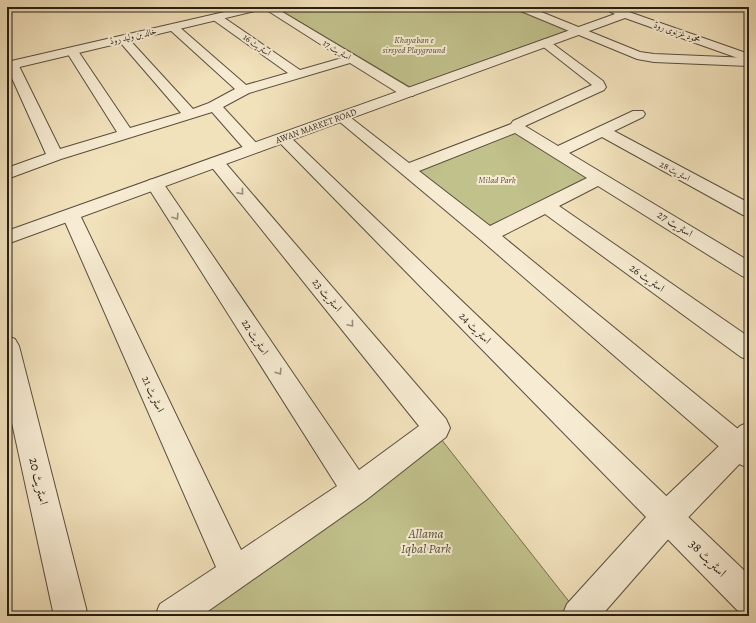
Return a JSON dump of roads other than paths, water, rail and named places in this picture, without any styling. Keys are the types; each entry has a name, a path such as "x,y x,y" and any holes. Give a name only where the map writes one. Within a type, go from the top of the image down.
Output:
{"street":[{"name":"خالد بن ولید روڈ","path":"10,65 260,7"},
{"name":"اسٹریٹ 17","path":"267,7 408,92"},
{"path":"520,7 637,55 654,58 749,62"},
{"name":"محمود غزنوی روڈ","path":"605,7 749,58"},
{"name":"AWAN MARKET ROAD","path":"7,238 624,14"},
{"name":"اسٹریٹ 16","path":"216,17 297,74"},
{"path":"173,27 244,90"},
{"path":"123,39 190,115"},
{"path":"407,170 516,127 518,124 599,87 598,84 545,43"},
{"path":"72,51 126,134"},
{"path":"7,174 55,156 190,115 214,106 244,90 351,59"},
{"path":"10,65 55,156"},
{"path":"214,106 253,149"},
{"path":"558,152 638,114"},
{"path":"341,117 745,445 667,517 586,613"},
{"name":"اسٹریٹ 27","path":"516,127 749,271"},
{"name":"اسٹریٹ 28","path":"602,131 749,211"},
{"name":"اسٹریٹ 24","path":"283,138 667,517"},
{"name":"اسٹریٹ 23","path":"216,162 437,428 356,490"},
{"path":"488,235 600,178"},
{"name":"اسٹریٹ 22","path":"155,184 356,490"},
{"name":"اسٹریٹ 26","path":"546,206 749,350"},
{"name":"اسٹریٹ 21","path":"71,215 235,573"},
{"name":"اسٹریٹ 20","path":"7,346 71,616"},
{"path":"172,616 356,490"},
{"name":"اسٹریٹ 38","path":"667,517 749,598"}],"park label":[{"name":"Khayaban e sirsyed Playground","path":"414,46"},
{"name":"Milad Park","path":"497,180"},
{"name":"Allama Iqbal Park","path":"426,540"}]}
